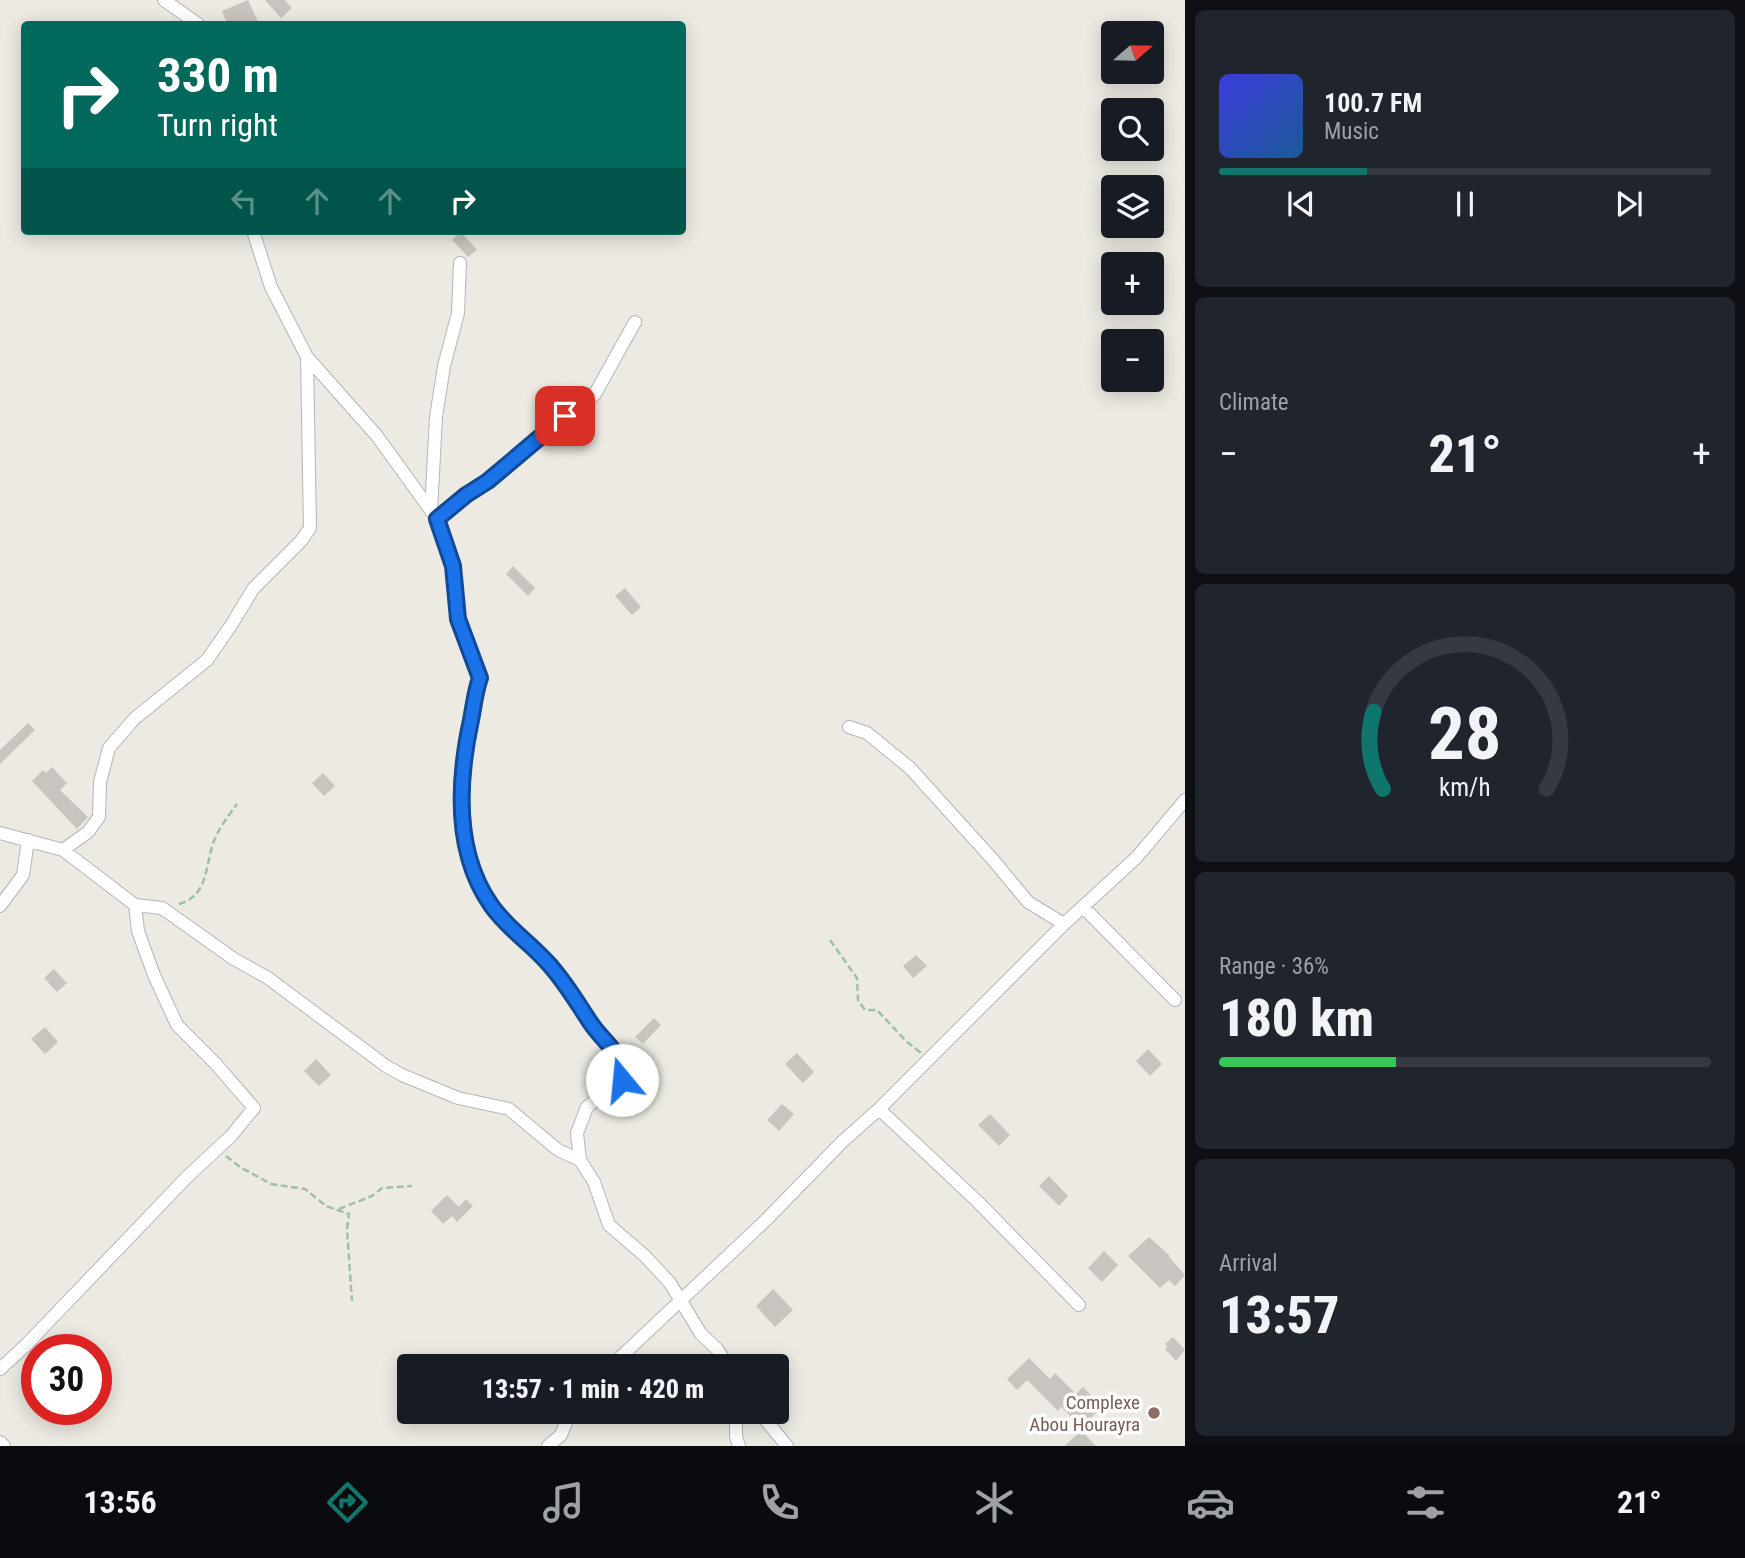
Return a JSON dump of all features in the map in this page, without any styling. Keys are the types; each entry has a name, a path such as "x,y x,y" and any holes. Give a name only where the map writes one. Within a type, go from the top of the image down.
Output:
{"street":[{"path":"164,0 194,21"},
{"path":"254,235 271,287 307,357 377,436 434,515 453,566 458,619 480,678 462,760 461,813 466,846 490,904 547,962 592,1026 615,1052 621,1064 622,1080 587,1107 577,1133 580,1160 594,1182 609,1225 645,1256 670,1283 701,1334 720,1354"},
{"path":"434,515 436,417 444,366 457,313 460,263"},
{"path":"434,515 488,481 595,394 635,322"},
{"path":"64,850 88,832 99,817 100,782 109,748 134,719 206,660 254,589 301,541 310,528 307,357"},
{"path":"849,727 867,733 910,768 1028,902 1064,924"},
{"path":"624,1354 766,1220 1064,924 1137,857 1185,800"},
{"path":"0,833 64,850 101,877 118,895 135,905 162,908 234,959 268,978 386,1066 458,1098 509,1109 558,1150 580,1160"},
{"path":"0,906 23,874 28,840"},
{"path":"0,1369 254,1108 177,1025 138,931 135,905"},
{"path":"1083,907 1175,1000"},
{"path":"879,1109 977,1201 1079,1305"},
{"path":"548,1446 561,1435 565,1424"},
{"path":"736,1424 739,1446"},
{"path":"769,1424 787,1446"},
{"path":"0,1442 4,1446"}],"path":[{"path":"162,908 184,903 198,892 206,876 214,842 237,804"},
{"path":"830,940 857,978 858,1000 865,1010 877,1010 906,1041 929,1059"},
{"path":"217,1149 240,1167 271,1184 305,1189 326,1206 349,1214 347,1229 352,1301"},
{"path":"339,1209 372,1196 382,1188 412,1186"}],"building":[{"path":"248,0 258,21 226,21 222,11"},
{"path":"265,0 285,0 292,8 281,18"},
{"path":"458,235 464,235 477,250 468,257 452,240"},
{"path":"513,566 535,588 528,596 506,574"},
{"path":"625,588 641,607 632,615 615,596"},
{"path":"28,723 35,730 0,764 0,750"},
{"path":"52,767 67,783 60,790 88,817 77,829 32,781 43,770 46,773"},
{"path":"323,773 335,786 324,796 312,783"},
{"path":"916,955 927,966 913,978 903,966"},
{"path":"54,969 67,983 57,992 44,978"},
{"path":"654,1018 661,1025 643,1044 635,1037"},
{"path":"45,1027 58,1042 45,1054 31,1039"},
{"path":"1148,1049 1162,1064 1150,1076 1136,1061"},
{"path":"797,1053 814,1072 803,1083 785,1064"},
{"path":"316,1059 331,1075 319,1086 304,1071"},
{"path":"782,1104 794,1114 779,1131 767,1120"},
{"path":"990,1114 1010,1135 999,1146 978,1125"},
{"path":"1049,1176 1068,1196 1059,1206 1039,1186"},
{"path":"447,1195 459,1207 466,1199 473,1206 457,1222 452,1216 443,1224 431,1211"},
{"path":"1149,1237 1170,1256 1185,1275 1175,1286 1169,1280 1160,1288 1128,1256"},
{"path":"1104,1251 1118,1265 1102,1282 1088,1268"},
{"path":"773,1289 793,1310 775,1327 756,1306"},
{"path":"1173,1337 1185,1350 1176,1361 1165,1349 1165,1344"},
{"path":"1029,1358 1050,1379 1055,1373 1076,1394 1083,1387 1102,1407 1082,1427 1061,1407 1058,1411 1027,1380 1017,1390 1007,1379"},
{"path":"1081,1430 1096,1446 1065,1446"}],"place":[{"name":"Complexe Abou Hourayra","path":"1154,1413"}],"route":[{"path":"565,416 488,481 437,519 453,566 458,619 480,678 462,760 461,813 466,846 490,904 547,962 592,1026 615,1052 621,1064 622,1080"}]}
